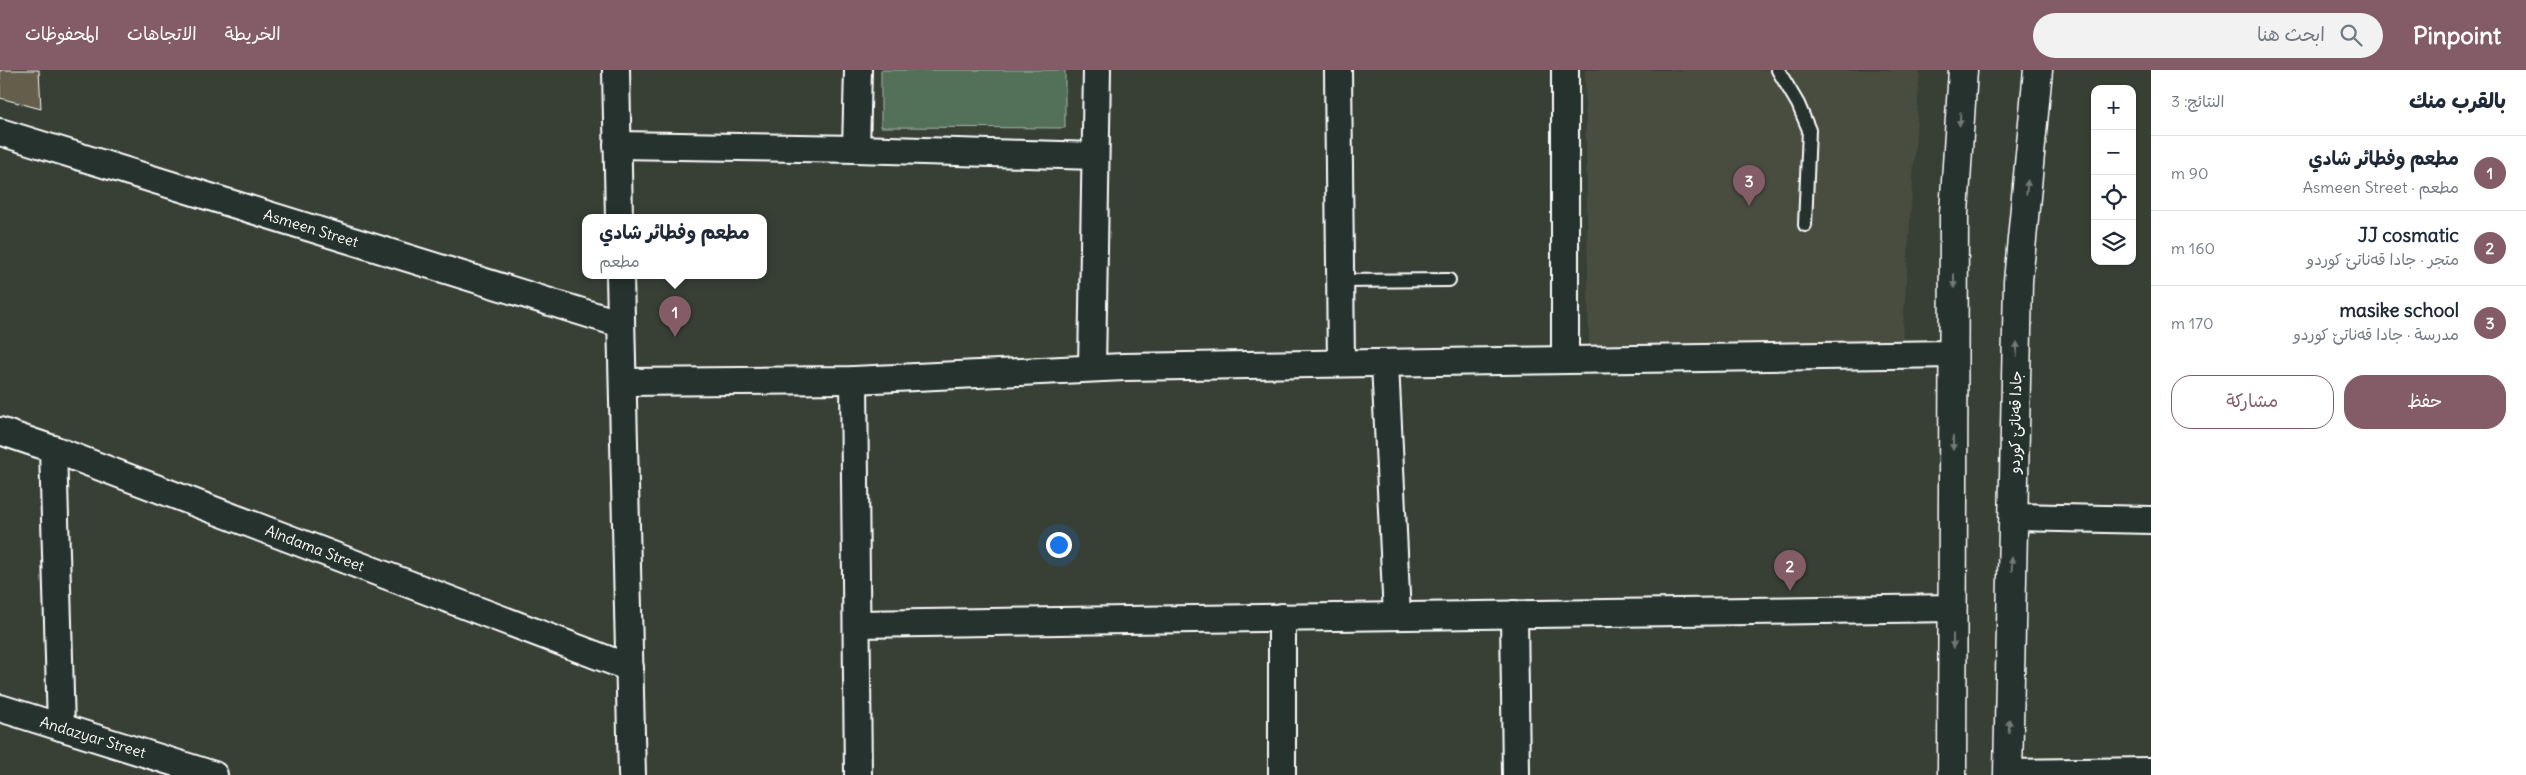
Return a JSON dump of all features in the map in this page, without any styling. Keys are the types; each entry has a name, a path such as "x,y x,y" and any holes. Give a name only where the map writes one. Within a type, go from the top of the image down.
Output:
{"street":[{"path":"616,70 619,214"},
{"path":"856,149 858,70"},
{"path":"1092,368 1097,70"},
{"path":"1338,70 1341,364"},
{"path":"1565,70 1565,360"},
{"path":"1952,775 1954,213 1963,70"},
{"name":"جادا قەناتێ کوردو","path":"2008,774 2018,281 2038,70"},
{"name":"Asmeen Street","path":"0,132 622,324"},
{"path":"618,145 1095,156"},
{"path":"620,279 632,775"},
{"path":"622,382 854,380 1092,368 1954,354"},
{"path":"1385,363 1397,616"},
{"path":"854,380 858,775"},
{"name":"Alndama Street","path":"0,431 53,449 630,668"},
{"path":"53,449 61,727"},
{"path":"2013,517 2151,520"},
{"path":"857,624 1953,608"},
{"path":"1514,614 1516,775"},
{"path":"1282,617 1282,775"},
{"name":"Andazyar Street","path":"0,708 214,775"},
{"path":"2008,774 2151,771"}],"lane":[{"path":"1778,70 1798,104 1809,130 1805,225"},
{"path":"1340,281 1449,280"}],"shaded area":[{"path":"1585,70 1920,70 1902,343 1589,344"}],"green space":[{"path":"881,70 1065,70 1065,128 881,127"}],"building":[{"path":"0,70 39,70 41,109 0,98"}],"place":[{"name":"masike school","path":"1749,206"},
{"name":"مطعم وفطائر شادي","path":"675,337"},
{"name":"JJ cosmatic","path":"1790,591"}]}
